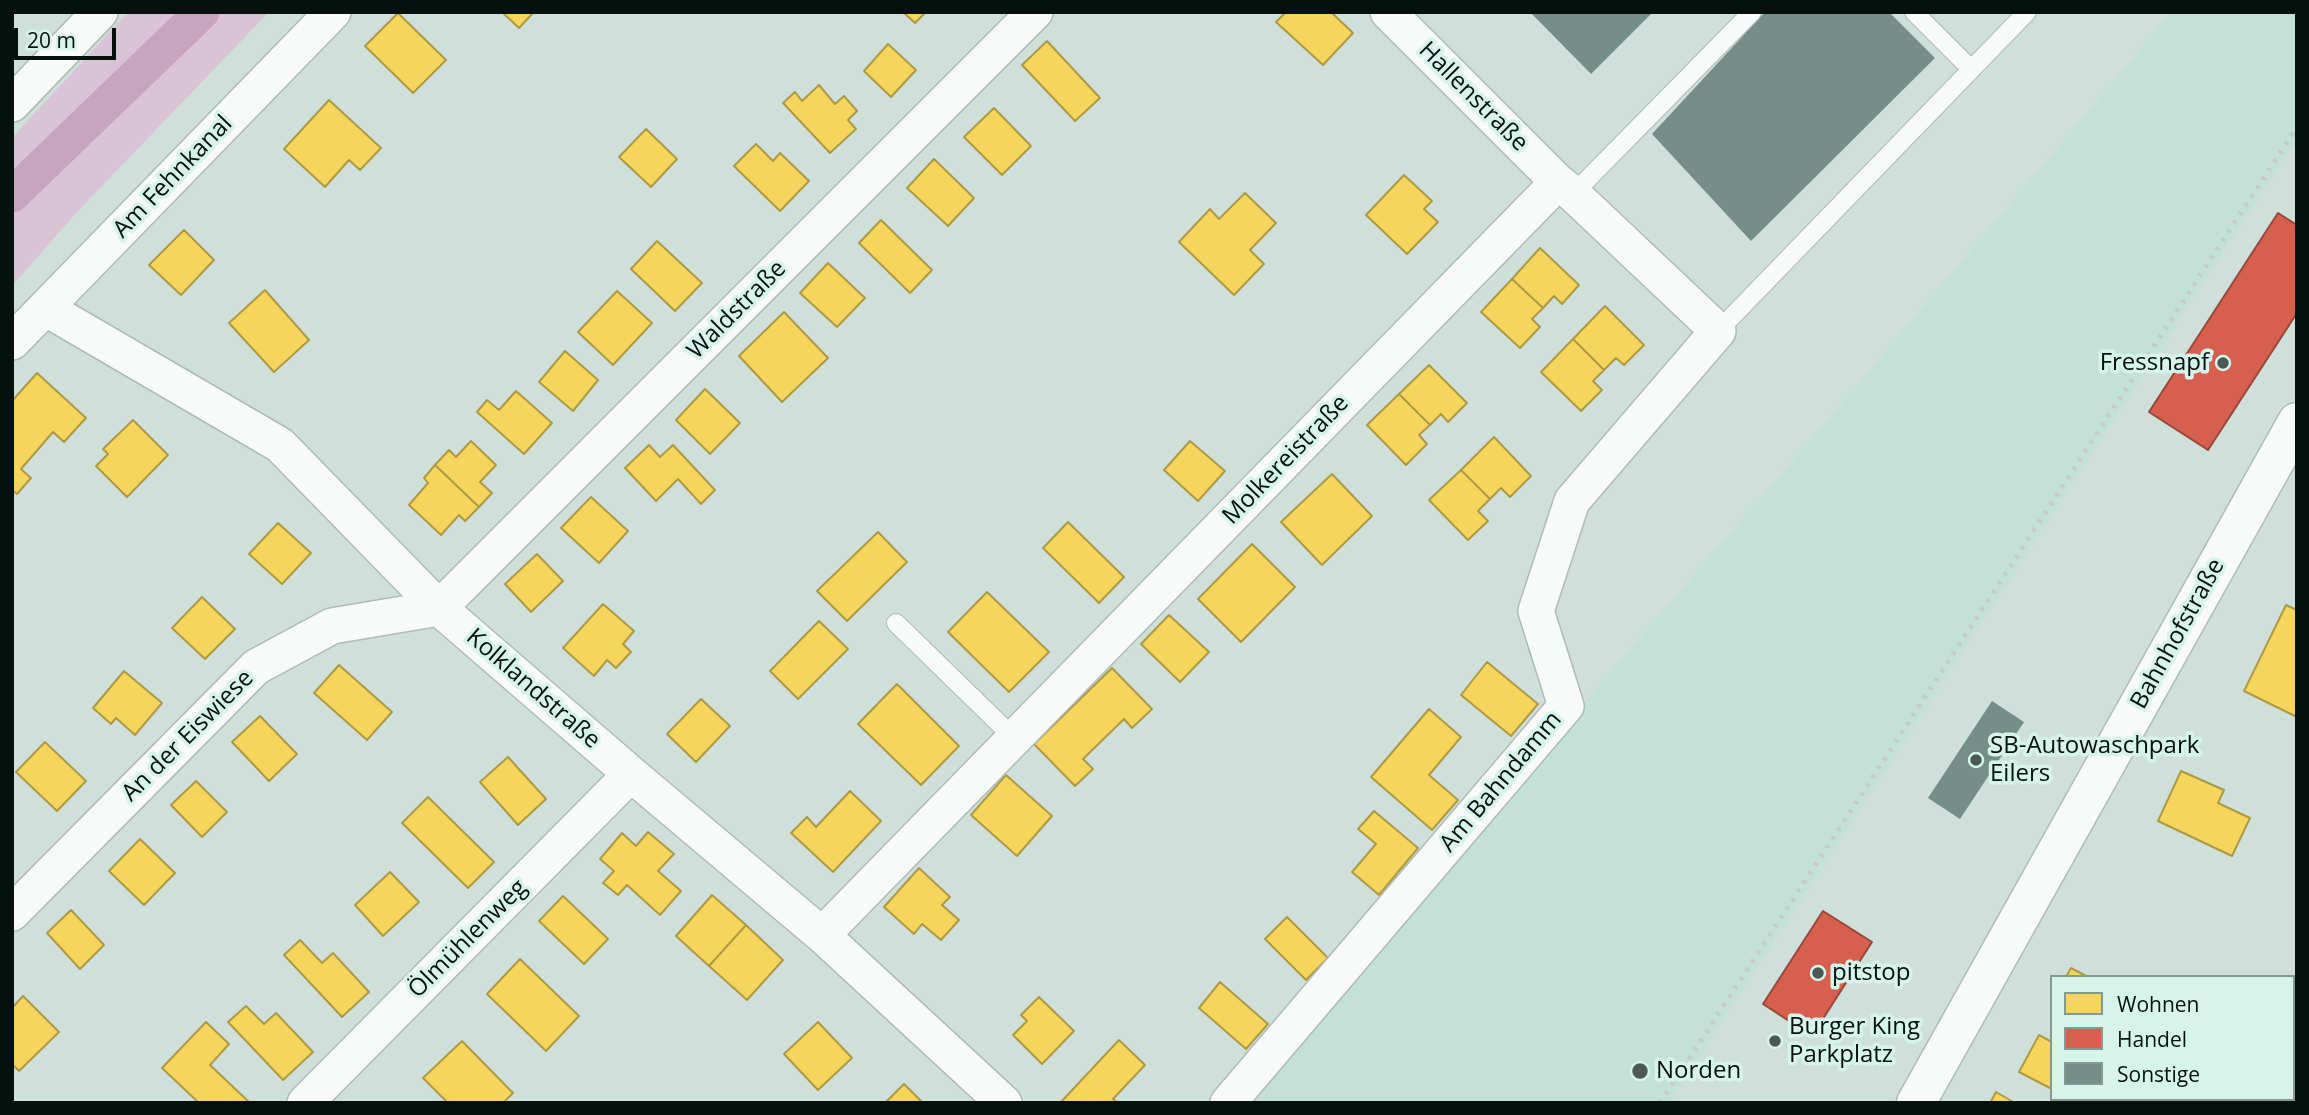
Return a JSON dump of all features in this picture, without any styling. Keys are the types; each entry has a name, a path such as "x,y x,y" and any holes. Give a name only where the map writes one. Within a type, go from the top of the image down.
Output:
{"main road":[{"name":"Bahnhofstraße","path":"1916,1103 2297,422"}],"street":[{"path":"12,104 100,12"},
{"name":"Am Fehnkanal","path":"12,342 333,12"},
{"name":"Waldstraße","path":"439,608 1035,12"},
{"name":"Hallenstraße","path":"1388,12 1566,188"},
{"path":"1566,188 1718,331"},
{"name":"Molkereistraße","path":"822,935 1014,738 1566,188"},
{"name":"Kolklandstraße","path":"45,308 280,445 439,608 822,935 1002,1102"},
{"name":"Am Bahndamm","path":"1228,1103 1566,706 1536,611 1572,501 1718,331"},
{"name":"An der Eiswiese","path":"12,913 256,667 332,626 439,608"},
{"name":"Ölmühlenweg","path":"305,1103 631,774"}],"lane":[{"path":"1566,188 1752,12"},
{"path":"1914,12 1971,69"},
{"path":"1718,331 2026,12"},
{"path":"896,623 1014,738"}],"shaded area":[{"path":"128,12 269,12 77,212 12,286 12,138"},
{"path":"2172,12 2297,12 2297,139 1669,1103 1239,1103 1827,421"}],"building: Wohnen":[{"path":"502,12 534,12 519,28"},
{"path":"903,12 926,12 915,23"},
{"path":"1286,12 1331,12 1353,33 1323,65 1276,22"},
{"path":"398,13 446,60 413,93 365,46"},
{"path":"1047,41 1100,98 1075,121 1022,65"},
{"path":"888,44 916,70 891,97 864,71"},
{"path":"819,85 835,104 844,96 857,111 848,120 856,129 830,153 783,103 795,92 802,101"},
{"path":"329,100 381,148 360,170 349,160 325,187 284,149"},
{"path":"994,108 1031,146 1002,175 964,137"},
{"path":"646,129 677,159 651,187 619,157"},
{"path":"756,144 773,161 780,153 809,181 780,211 734,166"},
{"path":"934,159 974,198 948,226 907,188"},
{"path":"1404,175 1432,201 1424,209 1438,222 1407,254 1366,215"},
{"path":"1245,193 1276,223 1250,250 1264,264 1234,295 1179,242 1210,209 1219,219"},
{"path":"881,220 932,270 910,293 859,243"},
{"path":"184,230 214,260 181,295 149,265"},
{"path":"657,241 702,283 675,311 631,269"},
{"path":"1540,248 1579,285 1562,304 1554,296 1543,308 1512,279"},
{"path":"828,263 865,298 837,327 800,293"},
{"path":"1512,279 1543,308 1532,319 1540,327 1520,348 1481,312"},
{"path":"265,290 309,340 274,372 229,323"},
{"path":"617,291 652,323 613,365 578,332"},
{"path":"1605,306 1644,345 1624,365 1616,358 1604,370 1573,339"},
{"path":"784,312 828,358 782,402 739,356"},
{"path":"1573,339 1604,370 1593,381 1602,390 1581,411 1541,372"},
{"path":"565,351 598,380 573,411 539,382"},
{"path":"1429,365 1467,403 1448,422 1441,414 1430,425 1399,394"},
{"path":"37,373 86,418 64,442 53,432 21,469 31,478 17,494 12,490 12,401"},
{"path":"705,389 740,423 710,454 676,420"},
{"path":"516,391 552,423 524,454 477,412 487,400 499,410"},
{"path":"1399,394 1430,425 1419,435 1427,444 1406,465 1367,425"},
{"path":"133,420 168,455 127,497 96,466 108,454 103,449"},
{"path":"1494,437 1531,476 1510,497 1501,488 1490,499 1461,470"},
{"path":"471,441 496,465 480,482 492,493 479,507 435,465 449,450 456,457"},
{"path":"1190,441 1225,471 1198,501 1164,470"},
{"path":"649,445 660,457 673,445 715,490 701,504 678,479 656,501 625,468"},
{"path":"435,465 479,507 465,521 459,515 441,535 409,505 428,483 424,478"},
{"path":"1461,470 1490,499 1478,511 1488,521 1468,540 1429,500"},
{"path":"1332,474 1372,516 1322,565 1281,522"},
{"path":"591,497 628,531 599,563 561,528"},
{"path":"1068,522 1124,577 1099,603 1043,548"},
{"path":"278,523 311,553 282,584 249,554"},
{"path":"878,532 907,562 847,621 817,591"},
{"path":"1252,544 1295,587 1241,642 1198,599"},
{"path":"537,554 563,581 531,612 505,584"},
{"path":"987,592 1049,652 1009,692 948,632"},
{"path":"202,597 235,629 205,659 172,628"},
{"path":"603,604 634,631 623,644 631,652 616,668 607,660 594,676 563,648"},
{"path":"2286,605 2297,610 2297,717 2244,691"},
{"path":"1169,615 1209,652 1180,682 1141,644"},
{"path":"819,621 848,649 798,699 770,671"},
{"path":"1487,662 1538,704 1511,736 1461,695"},
{"path":"339,665 392,712 367,740 314,693"},
{"path":"1112,668 1152,709 1132,728 1124,719 1083,759 1093,769 1075,786 1034,744"},
{"path":"124,671 162,703 135,735 116,718 111,724 93,708"},
{"path":"897,684 959,746 921,785 858,724"},
{"path":"701,699 730,726 696,762 667,734"},
{"path":"1429,709 1461,737 1429,775 1458,800 1432,830 1371,777"},
{"path":"260,716 297,754 269,781 232,742"},
{"path":"45,742 86,781 57,811 16,772"},
{"path":"508,757 546,799 518,825 480,782"},
{"path":"2181,771 2224,790 2218,803 2250,818 2232,856 2158,821"},
{"path":"1006,775 1052,816 1017,856 971,815"},
{"path":"196,781 227,812 202,837 171,805"},
{"path":"850,791 881,821 833,872 791,833 807,817 816,827"},
{"path":"428,797 494,862 468,888 402,823"},
{"path":"1374,811 1418,848 1379,895 1352,872 1376,844 1358,829"},
{"path":"648,832 674,854 658,871 681,891 660,915 627,885 618,895 603,883 614,871 600,859 622,833 636,846"},
{"path":"140,839 175,873 144,905 109,871"},
{"path":"919,868 950,897 942,905 959,920 941,940 922,924 914,934 884,907"},
{"path":"390,872 419,902 383,936 355,905"},
{"path":"712,895 746,925 709,966 676,936"},
{"path":"563,896 608,939 584,964 539,921"},
{"path":"71,910 104,945 80,969 47,933"},
{"path":"1287,917 1328,958 1306,980 1265,939"},
{"path":"746,925 783,960 747,1000 709,966"},
{"path":"300,940 322,963 333,953 369,992 342,1017 284,955"},
{"path":"520,959 579,1016 546,1051 487,994"},
{"path":"2071,968 2084,975 2067,975"},
{"path":"1220,982 1268,1024 1246,1049 1199,1008"},
{"path":"23,996 59,1032 19,1071 12,1064 12,1008"},
{"path":"1039,997 1074,1031 1042,1064 1013,1035 1027,1021 1021,1015"},
{"path":"246,1006 264,1024 276,1013 313,1052 283,1080 228,1022"},
{"path":"206,1022 229,1044 210,1065 250,1103 199,1103 162,1068"},
{"path":"818,1022 852,1058 818,1090 784,1054"},
{"path":"2039,1035 2050,1041 2050,1088 2019,1072"},
{"path":"1119,1040 1145,1065 1113,1099 1118,1103 1060,1103"},
{"path":"462,1041 513,1093 503,1103 448,1103 423,1078"},
{"path":"904,1084 923,1103 885,1103"},
{"path":"1996,1092 2015,1103 1990,1103"},
{"path":"2076,1101 2104,1101 2103,1103"}],"building: Handel":[{"name":"Fressnapf","path":"2278,213 2297,225 2297,313 2208,450 2149,412"},
{"name":"pitstop","path":"1823,911 1872,942 1812,1036 1763,1004"}],"building: Sonstige":[{"path":"1530,12 1653,12 1591,74"},
{"path":"1765,12 1889,12 1935,58 1751,241 1652,134"},
{"name":"SB-Autowaschpark Eilers","path":"1992,701 2024,722 1960,819 1928,798"}],"waterway":[{"path":"12,195 202,12"}],"railway":[{"path":"1660,1103 2297,127"}],"place":[{"name":"Fressnapf","path":"2223,363"},
{"name":"SB-Autowaschpark Eilers","path":"1976,760"},
{"name":"pitstop","path":"1818,973"},
{"name":"Burger King Parkplatz","path":"1775,1041"},
{"name":"Norden","path":"1640,1071"}]}
